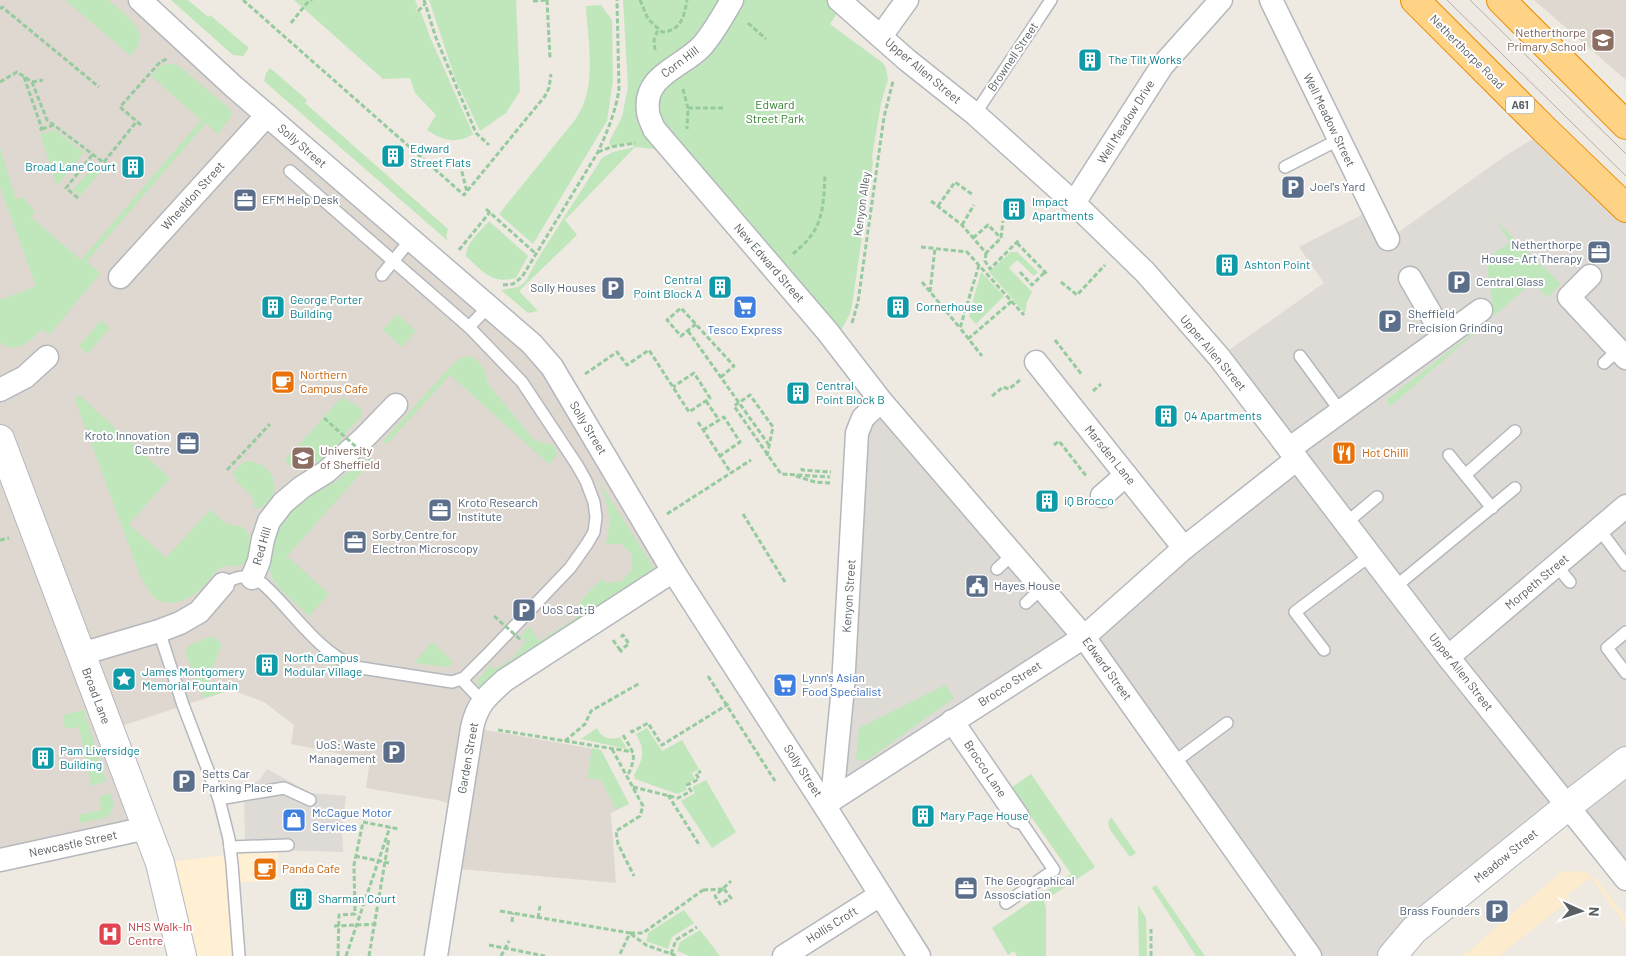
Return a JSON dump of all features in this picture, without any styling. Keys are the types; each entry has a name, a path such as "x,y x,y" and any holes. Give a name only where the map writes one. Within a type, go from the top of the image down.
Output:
{"highway":[{"name":"Netherthorpe Road","path":"1415,0 1626,208"},
{"path":"1501,0 1626,125"}],"main road":[{"name":"Broad Lane","path":"0,439 160,863 182,956"},
{"name":"Meadow Street","path":"1392,956 1414,930 1626,761"}],"street":[{"name":"Solly Street","path":"140,0 266,115 532,344 552,367 673,571 751,691 828,802 880,895 918,956"},
{"name":"Corn Hill","path":"654,129 648,111 650,92 658,79 668,70 701,47 722,18 732,0"},
{"path":"881,36 907,0"},
{"name":"Well Meadow Drive","path":"1074,203 1162,66 1221,0"},
{"name":"Well Meadow Street","path":"1271,0 1388,239"},
{"name":"Upper Allen Street","path":"842,2 908,60 975,114 1074,203 1144,272 1219,357 1448,657 1626,879"},
{"name":"Wheeldon Street","path":"120,278 266,115"},
{"name":"New Edward Street","path":"654,129 827,331 881,401"},
{"path":"1590,276 1569,297 1616,357"},
{"path":"1410,278 1444,337"},
{"path":"1293,454 1341,412 1481,310"},
{"path":"0,390 25,378 47,357"},
{"name":"Marsden Lane","path":"1037,363 1184,548"},
{"name":"Kenyon Street","path":"828,802 843,687 856,479 857,433 863,418 881,401"},
{"name":"Edward Street","path":"881,401 1005,561 1034,595 1084,637 1310,956"},
{"name":"Red Hill","path":"252,578 259,561 269,521 283,503 302,487 326,472 364,438 396,405"},
{"name":"Brocco Street","path":"828,802 1084,637 1293,454"},
{"path":"1102,496 1126,475"},
{"name":"Morpeth Street","path":"1448,657 1563,574 1599,529 1626,506"},
{"name":"Garden Street","path":"436,956 477,709 505,680 673,571"},
{"name":"Red Hill","path":"80,654 180,623 199,612 223,584"},
{"name":"Brocco Lane","path":"952,721 1018,818"},
{"name":"Newcastle Street","path":"0,860 147,828"},
{"name":"Hollis Croft","path":"784,956 880,895"}],"lane":[{"name":"Brownell Street","path":"975,114 1051,0"},
{"path":"1285,166 1338,140"},
{"path":"252,578 270,590 330,652 344,662 354,667 452,682 461,680 484,659 570,568 594,532 596,517 594,502 578,465 527,389 512,371 469,327 290,171"},
{"path":"382,275 411,239"},
{"path":"469,327 489,306"},
{"path":"1300,356 1341,412"},
{"path":"1466,475 1515,431"},
{"path":"1449,455 1492,508"},
{"path":"1395,587 1515,488"},
{"path":"1346,523 1377,497"},
{"path":"1599,529 1626,565"},
{"path":"1324,650 1295,612 1371,556"},
{"name":"Red Hill","path":"223,584 235,578 245,576 252,578"},
{"path":"159,631 183,705 219,799 230,847 239,956"},
{"path":"1626,632 1607,648 1626,673"},
{"path":"461,680 483,702"},
{"path":"1174,763 1227,723"},
{"path":"219,799 284,788 310,800"},
{"path":"1006,903 1054,870 1018,818"},
{"path":"230,847 288,845"}],"path":[{"path":"243,0 464,195 545,96 549,88 551,74"},
{"path":"292,23 307,3 312,0"},
{"path":"533,1 547,0 550,58"},
{"path":"513,284 522,277 592,163 618,102 617,0"},
{"path":"640,0 648,19 662,32 670,32 677,28 685,12 686,0"},
{"path":"418,11 424,2"},
{"path":"424,2 436,38 476,133 489,145"},
{"path":"0,9 2,7 99,88"},
{"path":"141,125 120,107 160,62 170,58"},
{"name":"Kenyon Alley","path":"845,355 858,302 884,117 893,82 908,60"},
{"path":"668,70 679,81 686,94 688,108 688,127 683,139 673,150"},
{"path":"0,82 16,72 32,82 47,120 105,163 137,121"},
{"path":"24,77 40,129 54,125"},
{"path":"32,82 43,80"},
{"path":"688,108 722,108"},
{"path":"598,152 611,147"},
{"path":"78,198 66,188 93,154"},
{"path":"460,164 467,192"},
{"path":"776,271 811,236 819,221 824,197 825,175"},
{"path":"938,206 955,182 973,196"},
{"path":"931,201 962,225 986,253"},
{"path":"962,225 974,205"},
{"path":"466,242 488,211 536,254"},
{"path":"1003,221 1001,238 986,253 985,261 990,269 1020,239"},
{"path":"973,238 988,225 1001,238"},
{"path":"1017,243 1048,276"},
{"path":"921,247 967,252 1024,315"},
{"path":"930,292 935,248"},
{"path":"1061,282 1077,296 1108,261"},
{"path":"960,328 979,265"},
{"path":"1020,272 1032,285 1045,272"},
{"path":"922,282 982,356"},
{"path":"968,338 1012,301"},
{"path":"696,324 681,336 667,320 681,308 696,324 734,366 720,377"},
{"path":"688,331 769,446"},
{"path":"565,389 618,352 627,365 649,350 672,386 689,412 710,398 694,373 672,386"},
{"path":"992,396 1003,387 1009,389 1037,363"},
{"path":"1093,391 1102,384"},
{"path":"768,456 773,427 750,395 734,406 768,456 781,474 856,479"},
{"path":"706,401 719,420"},
{"path":"703,430 724,417 740,442 720,456"},
{"path":"324,418 372,461"},
{"path":"698,422 731,473"},
{"path":"227,470 270,424"},
{"path":"1054,445 1059,441 1102,496"},
{"path":"647,527 751,460"},
{"path":"790,474 814,482 832,483"},
{"path":"743,514 785,582"},
{"path":"494,616 522,641"},
{"path":"623,636 629,644 622,651 614,641 623,636"},
{"path":"565,741 585,724 591,711 640,683"},
{"path":"715,687 775,781"},
{"path":"631,730 632,732 648,723 662,745 751,691"},
{"path":"473,725 633,752"},
{"path":"623,735 633,752 634,761 627,777"},
{"path":"612,749 643,806 640,816 616,831 618,844 634,876"},
{"path":"633,787 678,798 691,791 688,785 699,779 696,774 701,771"},
{"path":"668,795 700,846"},
{"path":"338,956 336,926 339,915 356,914 354,865 363,822 399,829"},
{"path":"346,956 390,827"},
{"path":"368,956 376,924 387,862 390,827"},
{"path":"355,856 387,862"},
{"path":"500,911 630,933 644,933 703,890 724,889 731,898 720,904 715,896 731,881"},
{"path":"538,918 540,906"},
{"path":"512,922 513,913"},
{"path":"336,926 376,924"},
{"path":"671,954 676,940 697,926"},
{"path":"1151,929 1151,956"},
{"path":"630,933 646,945 677,956"},
{"path":"619,956 630,933"},
{"path":"501,956 509,941"},
{"path":"489,945 545,956"}],"shaded area":[{"name":"University of Sheffield","path":"0,0 140,0 532,344 673,571 505,680 473,728 601,750 629,804 611,813 616,883 450,868 460,806 437,800 366,788 370,760 291,744 294,725 264,702 231,690 109,730 147,828 0,860"},
{"name":"Netherthorpe Primary School","path":"1534,0 1626,0 1626,80"},
{"path":"1546,131 1626,208 1626,879 1568,806 1392,956 1310,956 1084,637 832,800 856,479 875,405 1084,636 1297,460 1219,357 1324,283 1299,247 1373,209 1389,239 1505,156"},
{"name":"McCague Motor Services","path":"267,769 311,793 346,796 342,831 343,852 278,850 250,846 250,839 245,839 244,801 239,788 259,781"},
{"path":"278,850 279,880 233,883 239,956 182,956 160,863"}],"green space":[{"path":"65,0 108,0 123,12 138,31 137,47 131,56"},
{"path":"171,0 188,0 208,17 210,15 249,48 243,56 233,55"},
{"path":"294,0 415,0 418,7 415,10 421,12 430,37 473,134 461,139 450,140 427,130 436,115 415,93 410,78 383,79"},
{"path":"429,0 516,0 520,91 506,113 480,131 455,78"},
{"name":"Edward Street Park","path":"623,0 846,0 830,24 883,63 888,80 881,103 872,157 873,162 852,305 850,314 835,341 673,151 635,147 565,220 577,235 519,291 538,311 528,313 501,290 518,287 525,282 540,255 602,158 613,152 634,147 630,142 611,147 609,142 622,117 628,87"},
{"path":"601,5 612,20 613,80 607,121 533,244 499,214 575,120 582,107 587,94 590,65 586,6"},
{"path":"166,64 179,66 230,109 232,115 218,134 206,123 87,261 100,274 49,335 42,329 23,345 12,348 6,346 0,342 0,300 36,286 0,187 0,148 16,199 23,197 35,212 31,217 81,260 201,120 151,76 160,66"},
{"path":"270,68 307,100 305,103 448,229 446,236 448,241 264,81 266,73"},
{"path":"55,130 84,152 57,186 40,134"},
{"path":"96,163 103,169 80,196 73,190"},
{"path":"1493,218 1561,284 1547,298 1533,282 1390,407 1386,400 1494,316 1486,259 1510,242"},
{"path":"489,221 528,256 516,278 500,280 494,278 466,256 471,241"},
{"path":"1011,252 1017,252 1038,272 1034,276 1017,260 1009,268 1032,292 1027,302 1025,313 989,272"},
{"path":"981,272 1004,296 976,324 969,316"},
{"path":"397,314 416,331 402,347 383,330"},
{"path":"101,320 110,328 87,354 79,346"},
{"path":"468,356 475,358 484,369 488,384 534,440 554,446 558,454 549,464 450,375 387,444 383,441 452,365 460,358"},
{"path":"79,395 170,478 129,524 166,558 210,510 225,523 242,527 247,531 252,542 248,561 244,564 226,566 219,569 197,593 181,601 163,602 153,596 141,578 75,400"},
{"path":"342,397 362,409 362,416 342,437 339,448 313,470 290,466 285,460"},
{"path":"356,455 369,464 287,556 329,594 309,616 278,587 272,577 268,565 272,532 293,506 340,479 349,471 348,466"},
{"path":"247,461 257,463 265,468 271,474 274,482 272,497 266,504 257,509 254,507 254,501 249,493 236,481 237,479 232,474 241,464"},
{"path":"599,481 657,573 483,690 476,683 490,665 495,669 513,658 526,641 521,636 529,626 539,641 576,618 572,612 602,579 606,583 622,581 632,570 632,555 622,544 606,544 609,519"},
{"path":"211,636 222,644 208,681 231,690 204,698 185,653 188,646"},
{"path":"432,642 453,662 450,666 414,663"},
{"path":"945,685 954,698 866,761 856,760 859,728"},
{"path":"84,710 106,781 91,786 79,727 65,729 63,715"},
{"path":"597,728 606,738 620,737 627,749 581,739"},
{"path":"647,728 662,751 682,740 699,769 692,773 695,779 685,785 687,790 677,794 635,779 634,775 642,755 641,745 636,734"},
{"path":"592,748 601,750 629,804 616,810 601,780 587,778"},
{"path":"1031,774 1095,867 1044,901 1046,907 1046,956 1017,956 1014,951 1008,955 992,928 1071,874 1011,788"},
{"path":"706,780 736,832 712,848 681,801 695,793 692,787"},
{"path":"110,793 114,805 108,817 80,823 78,815 101,810 99,797"},
{"path":"1111,817 1136,853 1130,857 1110,830 1108,823"},
{"path":"1156,885 1205,956 1196,956 1152,888"},
{"path":"1138,905 1146,918 1147,956 1139,956"},
{"path":"684,910 694,923 672,937 668,949 646,941 649,932"},
{"path":"700,930 720,956 690,956 677,951 680,942"}],"sand":[{"path":"1562,871 1587,872 1591,877 1596,878 1626,918 1626,925 1591,878 1567,895 1570,900 1499,956 1463,956"}],"tram line":[{"path":"1447,0 1626,176"},
{"path":"1470,0 1626,154"}],"place":[{"name":"Netherthorpe Primary School","path":"1603,40"},
{"name":"The Tilt Works","path":"1090,60"},
{"name":"Edward Street Flats","path":"393,156"},
{"name":"Broad Lane Court","path":"133,167"},
{"name":"Joel's Yard","path":"1293,187"},
{"name":"EFM Help Desk","path":"245,200"},
{"name":"Impact Apartments","path":"1014,209"},
{"name":"Netherthorpe House- Art Therapy","path":"1599,252"},
{"name":"Ashton Point","path":"1227,265"},
{"name":"Central Glass","path":"1459,282"},
{"name":"Central Point Block A","path":"720,287"},
{"name":"Solly Houses","path":"613,288"},
{"name":"George Porter Building","path":"273,307"},
{"name":"Tesco Express","path":"745,307"},
{"name":"Cornerhouse","path":"898,307"},
{"name":"Sheffield Precision Grinding","path":"1390,321"},
{"name":"Northern Campus Cafe","path":"283,382"},
{"name":"Central Point Block B","path":"798,393"},
{"name":"Q4 Apartments","path":"1166,416"},
{"name":"Kroto Innovation Centre","path":"188,443"},
{"name":"Hot Chilli","path":"1344,453"},
{"name":"University of Sheffield","path":"303,458"},
{"name":"iQ Brocco","path":"1047,501"},
{"name":"Kroto Research Institute","path":"440,510"},
{"name":"Sorby Centre for Electron Microscopy","path":"355,542"},
{"name":"Hayes House","path":"977,586"},
{"name":"UoS Cat:B","path":"524,610"},
{"name":"North Campus Modular Village","path":"267,665"},
{"name":"James Montgomery Memorial Fountain","path":"124,679"},
{"name":"Lynn's Asian Food Specialist","path":"785,685"},
{"name":"UoS: Waste Management","path":"394,752"},
{"name":"Pam Liversidge Building","path":"43,758"},
{"name":"Setts Car Parking Place","path":"184,781"},
{"name":"Mary Page House","path":"923,816"},
{"name":"McCague Motor Services","path":"294,820"},
{"name":"Panda Cafe","path":"265,869"},
{"name":"The Geographical Assosciation","path":"966,888"},
{"name":"Sharman Court","path":"301,899"},
{"name":"Brass Founders","path":"1497,911"},
{"name":"NHS Walk-In Centre","path":"110,934"}]}
